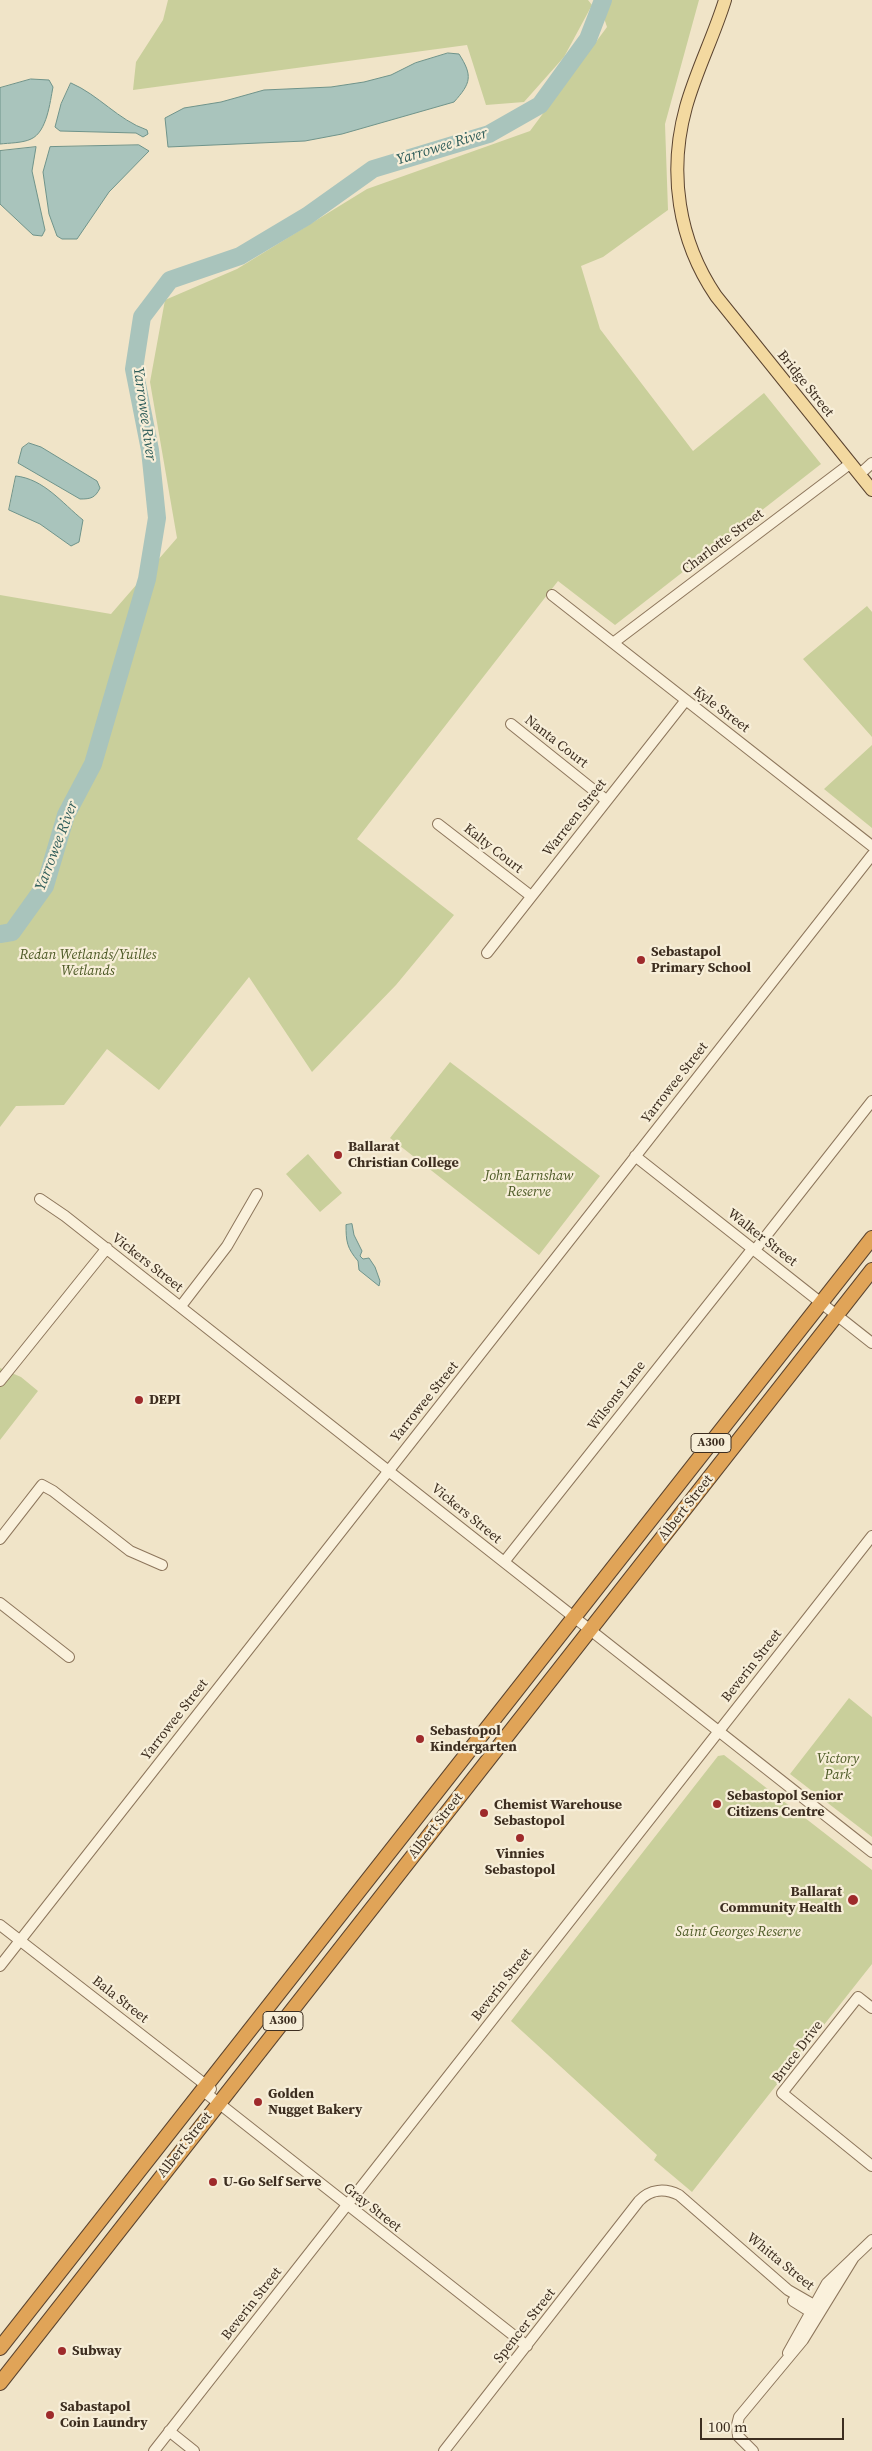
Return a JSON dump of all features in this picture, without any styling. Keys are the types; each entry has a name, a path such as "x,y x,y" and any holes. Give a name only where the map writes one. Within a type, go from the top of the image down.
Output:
{"highway":[{"name":"Albert Street","path":"0,2348 872,1238"},
{"name":"Albert Street","path":"0,2383 872,1270"},
{"path":"0,2356 13,2365"}],"main road":[{"name":"Bridge Street","path":"725,0 686,106 677,162 679,199 686,232 698,265 716,296 872,490"}],"street":[{"path":"860,474 872,462"},
{"name":"Charlotte Street","path":"613,643 851,463"},
{"name":"Kyle Street","path":"552,596 872,846"},
{"name":"Warreen Street","path":"487,953 686,700"},
{"name":"Nanta Court","path":"512,724 606,800"},
{"name":"Kalty Court","path":"438,824 531,896"},
{"name":"Yarrowee Street","path":"0,1966 872,855"},
{"name":"Wilsons Lane","path":"504,1562 872,1101"},
{"name":"Walker Street","path":"635,1156 872,1343"},
{"path":"180,1306 227,1246 257,1194"},
{"name":"Vickers Street","path":"40,1199 107,1248 872,1852"},
{"path":"1,1379 107,1248"},
{"path":"0,1540 42,1485 53,1490 135,1555 162,1565"},
{"name":"Beverin Street","path":"154,2451 872,1536"},
{"path":"0,1603 69,1657"},
{"name":"Bala Street","path":"0,1925 204,2088"},
{"name":"Bruce Drive","path":"872,2008 858,1997 782,2093 872,2166"},
{"name":"Gray Street","path":"204,2088 347,2206 527,2346"},
{"name":"Spencer Street","path":"444,2451 627,2218 653,2195"},
{"name":"Whitta Street","path":"653,2195 678,2202 779,2291 815,2308"},
{"path":"754,2451 739,2438 734,2421 780,2364 803,2331 829,2280 872,2240"},
{"path":"169,2431 194,2451"}],"green space":[{"path":"168,0 588,0 592,5 564,57 524,102 486,105 467,45 133,90 136,62 163,20"},
{"name":"Redan Wetlands/Yuilles Wetlands","path":"598,0 699,0 665,124 668,210 603,257 581,266 600,329 693,451 764,393 821,464 615,625 558,581 357,839 454,915 396,985 312,1072 249,977 159,1090 107,1049 64,1105 16,1106 0,1127 0,595 111,614 177,538 150,382 165,300 237,269 367,189 530,131 607,27"},
{"path":"867,606 872,612 872,737 803,659"},
{"path":"872,745 872,828 824,789"},
{"name":"John Earnshaw Reserve","path":"450,1062 600,1176 539,1255 390,1138"},
{"path":"308,1154 342,1193 320,1212 286,1174"},
{"path":"0,1368 21,1377 38,1391 0,1440"},
{"name":"Victory Park","path":"849,1698 872,1717 872,1837 790,1774"},
{"name":"Saint Georges Reserve","path":"724,1755 872,1870 872,1964 692,2192 654,2160 657,2155 511,2021 718,1756"}],"water":[{"path":"448,53 459,54 467,68 468,74 464,90 454,102 342,134 305,141 168,147 165,118 184,108 221,102 264,90 331,87 364,82 391,75 415,63"},
{"path":"31,79 49,80 53,87 49,108 41,130 31,139 0,144 0,88"},
{"path":"71,83 91,94 127,120 147,130 148,134 143,137 136,133 60,131 55,127 61,104"},
{"path":"139,145 149,151 109,192 77,239 62,239 57,236 49,214 43,172 50,147"},
{"path":"36,147 32,171 45,230 42,236 33,235 0,204 0,151"},
{"path":"29,443 41,447 97,481 100,488 96,494 90,498 80,499 18,463 22,448"},
{"path":"16,476 26,478 44,487 83,520 79,542 71,546 40,524 9,510"},
{"path":"352,1224 354,1235 362,1251 360,1256 363,1259 369,1258 375,1267 380,1281 379,1286 359,1270 358,1261 349,1248 346,1225"}],"waterway":[{"name":"Yarrowee River","path":"0,934 12,932 45,886 66,815 93,764 147,579 157,518 150,450 134,369 142,317 170,280 240,256 307,216 373,169 489,134 540,105 588,39 603,0"}],"place":[{"name":"Sebastapol Primary School","path":"641,960"},
{"name":"Ballarat Christian College","path":"338,1155"},
{"name":"DEPI","path":"139,1400"},
{"name":"Sebastopol Kindergarten","path":"420,1739"},
{"name":"Sebastopol Senior Citizens Centre","path":"717,1804"},
{"name":"Chemist Warehouse Sebastopol","path":"484,1813"},
{"name":"Vinnies Sebastopol","path":"520,1838"},
{"name":"Ballarat Community Health","path":"853,1900"},
{"name":"Golden Nugget Bakery","path":"258,2102"},
{"name":"U-Go Self Serve","path":"213,2182"},
{"name":"Subway","path":"62,2351"},
{"name":"Sabastapol Coin Laundry","path":"50,2415"}]}
